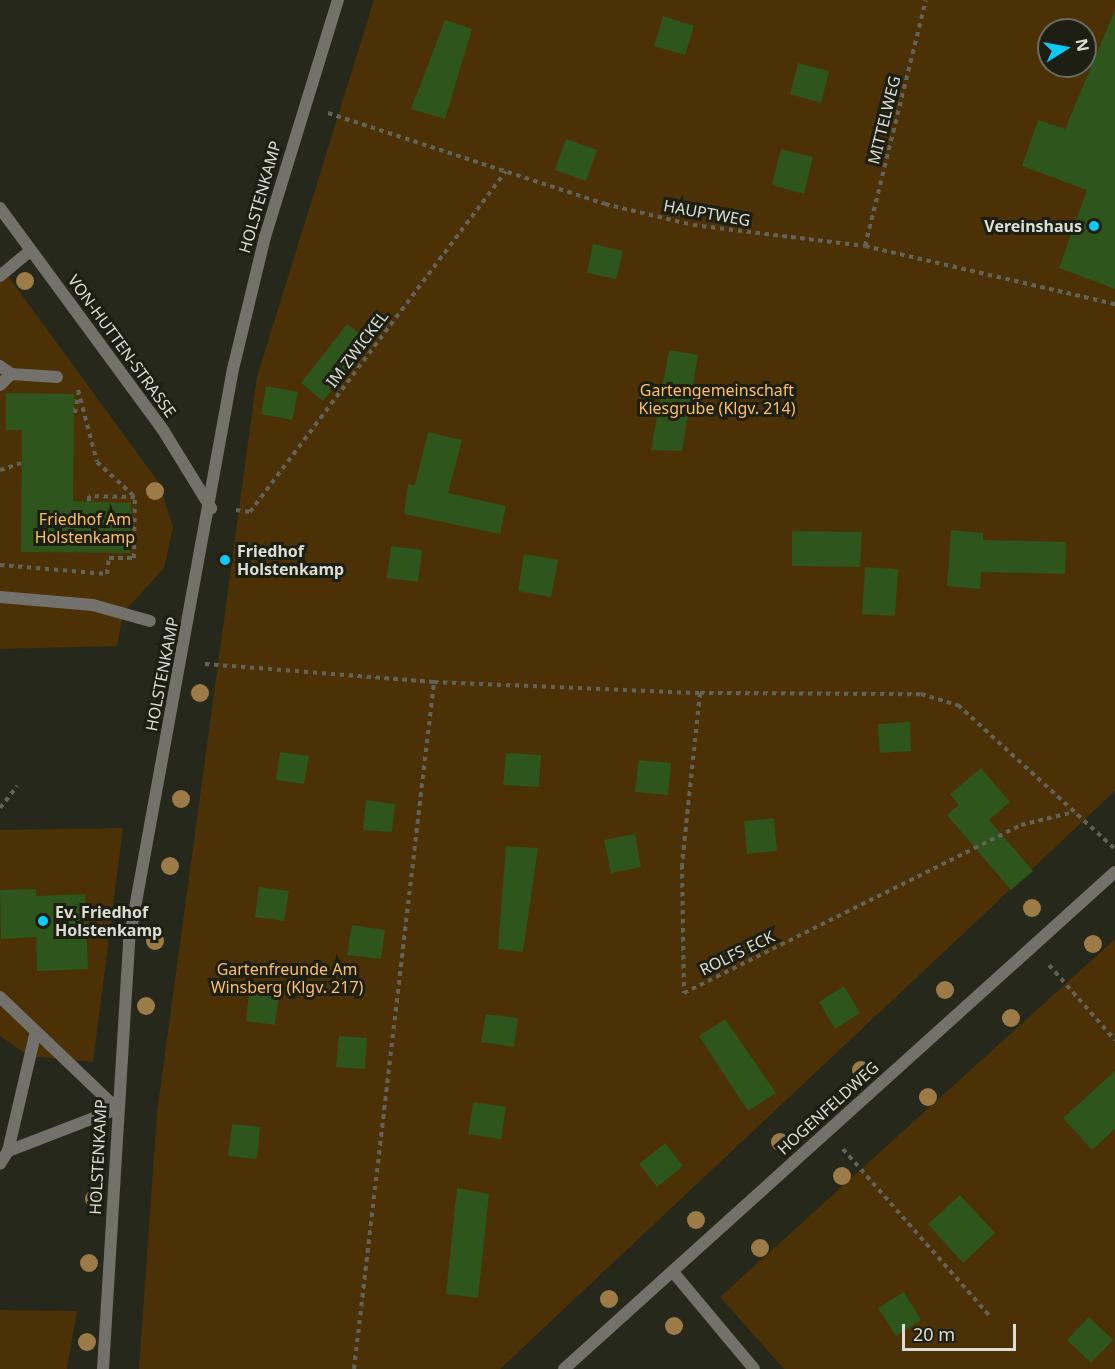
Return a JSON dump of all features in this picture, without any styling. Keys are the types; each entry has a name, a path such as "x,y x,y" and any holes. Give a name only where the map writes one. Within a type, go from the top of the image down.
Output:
{"street":[{"name":"HOLSTENKAMP","path":"103,1369 129,941 212,508 233,369 304,106 338,0"},
{"name":"VON-HUTTEN-STRASSE","path":"0,208 163,430 212,508"},
{"path":"0,276 31,250"},
{"path":"0,366 11,374 57,377"},
{"path":"0,385 11,374"},
{"path":"0,597 93,605 150,621"},
{"name":"HOGENFELDWEG","path":"564,1369 1115,872"},
{"path":"0,997 35,1035 117,1109 8,1151"},
{"path":"0,1164 8,1151 35,1035"},
{"path":"673,1272 754,1369"}],"path":[{"name":"MITTELWEG","path":"865,246 926,0"},
{"name":"HAUPTWEG","path":"304,106 506,171 693,225 865,246 1115,304"},
{"name":"IM ZWICKEL","path":"212,508 250,512 506,171"},
{"path":"57,377 83,392 97,462 135,497"},
{"path":"75,413 78,397"},
{"path":"0,470 21,463"},
{"path":"89,502 89,496 135,497"},
{"path":"0,565 107,574 109,558 134,558 132,538 135,497"},
{"path":"180,672 213,662 434,682 700,693 921,694 948,702 1115,848"},
{"path":"354,1369 434,682"},
{"name":"ROLFS ECK","path":"700,693 682,865 684,993 1021,825 1075,812"},
{"path":"0,808 17,786"},
{"path":"1033,946 1115,1040"},
{"path":"827,1130 989,1315"}],"green space":[{"name":"Gartengemeinschaft Kiesgrube (Klgv. 214)","path":"374,0 1115,0 1115,791 500,1369 139,1369 157,1113 257,377"},
{"name":"Friedhof Am Holstenkamp","path":"0,265 159,483 173,527 164,568 123,613 117,646 0,649"},
{"path":"123,828 93,1062 29,1056 0,1036 0,830"},
{"path":"1115,939 1115,1369 784,1369 720,1297"},
{"path":"0,1310 77,1311 67,1369 0,1369"}],"building":[{"path":"1115,10 1115,289 1059,268 1087,190 1022,166 1038,120 1065,129 1086,78 1097,78 1097,53"},
{"path":"663,16 694,26 685,55 654,46"},
{"path":"445,20 472,29 445,119 411,109"},
{"path":"798,63 829,71 821,103 790,94"},
{"path":"566,139 597,150 586,181 555,170"},
{"path":"781,149 813,157 804,194 772,185"},
{"path":"593,244 623,251 616,279 587,273"},
{"path":"347,324 370,341 323,401 301,383"},
{"path":"669,350 698,355 682,451 651,450"},
{"path":"266,386 298,392 292,420 261,414"},
{"path":"6,393 74,394 73,501 131,503 130,553 21,552 22,430 6,430"},
{"path":"428,432 462,440 448,493 506,506 500,534 404,514 408,484 415,485"},
{"path":"951,530 983,533 983,540 1066,542 1065,574 981,572 980,589 947,586"},
{"path":"792,531 862,532 860,567 792,566"},
{"path":"391,546 422,550 418,582 387,578"},
{"path":"524,554 558,560 551,597 518,591"},
{"path":"865,567 898,569 895,616 862,614"},
{"path":"910,722 911,751 880,753 878,724"},
{"path":"280,752 309,756 304,784 276,780"},
{"path":"506,753 541,755 539,787 503,785"},
{"path":"639,760 671,763 668,795 635,792"},
{"path":"981,768 1010,802 989,820 1033,871 1011,890 947,815 959,805 950,794"},
{"path":"366,800 395,804 392,832 363,830"},
{"path":"774,818 777,851 747,854 744,821"},
{"path":"635,834 641,867 611,873 604,840"},
{"path":"506,846 538,848 523,952 498,949"},
{"path":"259,887 289,891 284,921 255,917"},
{"name":"Ev. Friedhof Holstenkamp","path":"36,889 36,896 85,894 88,969 37,971 36,937 1,939 0,890"},
{"path":"352,925 385,930 381,959 347,955"},
{"path":"844,986 860,1013 835,1029 819,1002"},
{"path":"249,991 279,994 275,1025 246,1021"},
{"path":"486,1014 518,1018 514,1047 481,1042"},
{"path":"725,1019 776,1093 748,1111 699,1036"},
{"path":"339,1036 367,1038 365,1069 336,1067"},
{"path":"1115,1071 1115,1129 1092,1150 1063,1118"},
{"path":"473,1102 506,1107 501,1139 468,1134"},
{"path":"232,1124 260,1127 257,1159 228,1156"},
{"path":"665,1143 683,1166 657,1187 639,1164"},
{"path":"457,1188 489,1194 478,1298 446,1294"},
{"path":"960,1195 995,1233 963,1263 928,1224"},
{"path":"904,1292 921,1320 896,1336 878,1308"},
{"path":"1089,1317 1113,1340 1091,1363 1067,1340"}],"place":[{"name":"Vereinshaus","path":"1094,226"},
{"name":"Friedhof Holstenkamp","path":"225,560"},
{"name":"Ev. Friedhof Holstenkamp","path":"43,921"}],"park label":[{"name":"Gartenfreunde Am Winsberg (Klgv. 217)","path":"287,978"}]}
